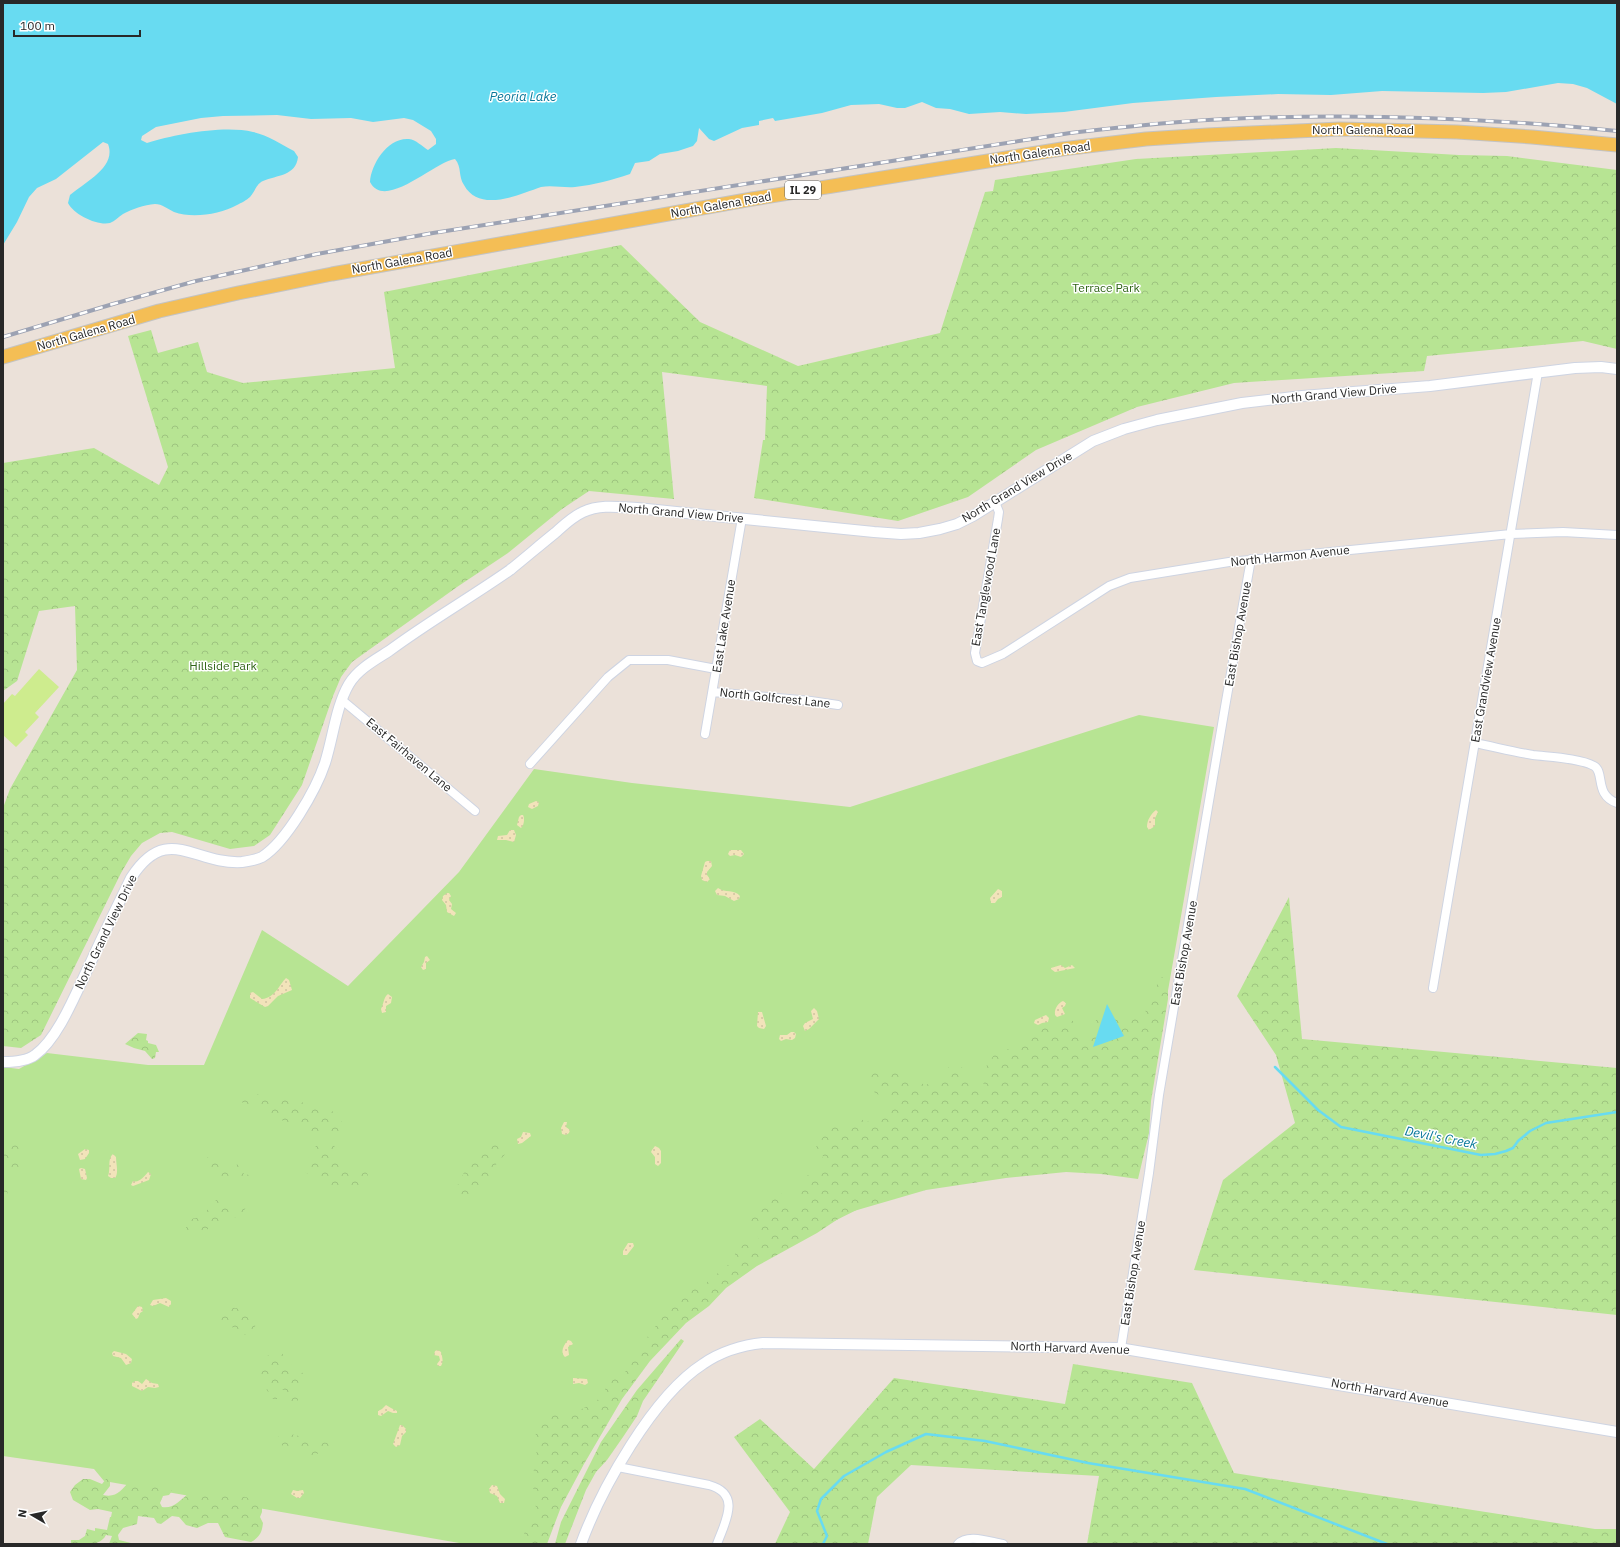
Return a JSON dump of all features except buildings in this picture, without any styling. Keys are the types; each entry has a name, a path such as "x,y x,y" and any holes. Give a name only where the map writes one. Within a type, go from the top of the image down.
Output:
{"main road":[{"name":"North Galena Road","path":"3,357 159,311 339,272 744,200 1069,148 1207,134 1340,129 1457,132 1617,145"}],"street":[{"name":"North Grand View Drive","path":"3,1062 18,1061 32,1057 51,1038 75,994 131,878 137,869 150,856 162,850 174,849 220,861 250,861 262,857 273,848 296,820 311,794 320,776 342,700 350,682 365,667 407,637 509,570 569,521 585,511 605,507 637,508 874,532 913,533 935,530 957,524 1093,441 1124,429 1157,420 1262,400 1430,386 1586,367 1617,369"},
{"name":"East Grandview Avenue","path":"1433,988 1476,743 1538,372"},
{"name":"East Tanglewood Lane","path":"987,661 978,662 975,658 975,653 999,512 995,502"},
{"name":"East Lake Avenue","path":"705,734 742,518"},
{"name":"North Harmon Avenue","path":"987,661 1000,656 1100,591 1120,581 1201,566 1251,559 1511,534 1563,532 1617,535"},
{"name":"East Bishop Avenue","path":"1121,1348 1149,1178 1161,1088 1224,707 1251,559"},
{"path":"530,764 608,677 629,660 668,660 716,669"},
{"name":"North Golfcrest Lane","path":"713,692 816,701 838,705"},
{"name":"East Fairhaven Lane","path":"342,700 475,811"},
{"path":"1476,743 1535,755 1556,756 1594,766 1598,770 1600,782 1605,794 1609,799 1617,802"},
{"name":"North Harvard Avenue","path":"618,1467 653,1414 684,1379 708,1361 730,1351 751,1344 773,1342 1121,1348 1617,1432"},
{"path":"581,1544 593,1516 618,1467 709,1485 722,1491 728,1498 729,1508 717,1544"},
{"path":"958,1544 967,1538 1003,1544"}],"green space":[{"path":"1336,148 1459,155 1507,156 1617,170 1617,349 1583,341 1427,356 1424,371 1234,383 1137,407 1036,450 968,497 898,521 754,498 763,440 765,440 767,386 662,372 674,499 589,491 562,509 508,553 457,587 352,662 341,677 333,696 302,785 270,835 254,846 230,849 172,832 160,833 142,843 131,856 121,873 41,1035 21,1048 3,1046 3,808 10,789 77,670 75,606 39,611 17,681 3,691 3,463 94,448 159,485 168,467 128,336 151,330 158,353 198,342 207,372 243,383 395,368 384,292 621,245 700,322 798,366 940,333 985,192 993,191 995,180 1136,159"},
{"path":"39,669 59,687 35,713 39,717 25,732 28,735 16,747 3,735 3,704 12,694 15,696"},
{"path":"1139,715 1214,727 1136,1174 1025,1160 933,1172 730,1273 613,1398 539,1544 465,1544 104,1481 94,1469 3,1456 3,1067 19,1069 47,1053 148,1065 204,1065 262,930 348,986 459,872 534,769 632,783 850,807"},
{"path":"1289,897 1302,1039 1617,1068 1617,1315 1194,1270 1223,1180 1295,1123 1276,1055 1237,996"},
{"path":"1161,976 1168,982 1168,999 1151,1101 1149,1133 1138,1179 1101,1174 1066,1172 1006,1178 926,1190 847,1213 817,1233 757,1266 726,1288 709,1306 686,1323 650,1361 622,1399 584,1464 561,1507 547,1544 519,1544 536,1509 532,1478 537,1457 535,1441 537,1423 542,1412 582,1409 604,1396 607,1379 613,1374 618,1380 621,1377 648,1336 682,1291 700,1288 735,1259 735,1253 744,1244 754,1243 759,1238 751,1227 742,1219 760,1202 766,1202 780,1192 793,1207 798,1209 800,1205 799,1179 818,1171 823,1156 816,1147 828,1130 838,1122 847,1124 851,1127 859,1118 866,1122 871,1121 875,1115 894,1108 893,1102 875,1093 867,1081 877,1069 891,1068 904,1070 909,1076 919,1083 929,1084 941,1081 947,1077 949,1061 960,1062 969,1082 979,1089 983,1087 983,1071 996,1052 1017,1047 1026,1039 1035,1035 1036,1027 1045,1024 1049,1030 1054,1031 1059,1028 1066,1019 1073,1021 1078,1032 1084,1034 1094,1031 1095,1022 1098,1017 1122,1014 1146,1018 1145,1000 1153,993"},
{"path":"138,1033 147,1034 146,1040 148,1043 156,1045 159,1052 156,1052 155,1058 152,1059 145,1051 125,1044"},
{"path":"255,1094 301,1102 341,1114 342,1124 337,1135 315,1135 239,1101"},
{"path":"319,1140 332,1140 338,1155 349,1167 365,1170 368,1175 363,1185 356,1191 341,1189 327,1184 313,1177 301,1168 311,1155"},
{"path":"500,1140 509,1142 509,1145 506,1154 496,1163 497,1172 491,1184 484,1187 478,1198 470,1200 455,1190 472,1157"},
{"path":"13,1141 19,1148 21,1155 19,1170 3,1172 3,1142"},
{"path":"206,1157 221,1162 223,1166 226,1164 229,1169 238,1164 244,1174 249,1175 250,1181 241,1180 239,1178 225,1177 202,1170 200,1164"},
{"path":"3,1179 9,1184 6,1201 3,1202"},
{"path":"216,1200 247,1206 239,1218 227,1216 205,1231 185,1232 188,1220 202,1216"},
{"path":"231,1307 245,1310 256,1321 254,1333 244,1335 220,1319 221,1311"},
{"path":"681,1339 684,1341 643,1401 637,1416 607,1460 596,1472 586,1490 565,1544 555,1544 561,1522 601,1442 637,1390"},
{"path":"278,1348 290,1364 304,1374 296,1387 298,1400 294,1407 288,1400 285,1390 277,1389 277,1400 271,1398 266,1388 260,1385 262,1368 265,1359"},
{"path":"1073,1364 1192,1383 1234,1473 1595,1529 1617,1529 1617,1544 1087,1544 1099,1476 911,1465 877,1497 868,1544 775,1544 790,1512 734,1437 760,1419 814,1469 894,1378 1065,1404"},
{"path":"278,1431 332,1444 311,1457 279,1444"},
{"path":"83,1479 90,1479 102,1484 106,1479 110,1479 110,1486 103,1495 108,1496 121,1490 130,1481 149,1486 153,1483 169,1486 172,1491 169,1495 163,1496 160,1503 162,1507 170,1507 189,1493 214,1497 220,1490 229,1491 262,1503 262,1512 260,1517 263,1523 262,1529 260,1534 251,1542 225,1537 218,1523 208,1523 197,1528 186,1525 179,1517 172,1516 161,1524 157,1523 154,1518 138,1516 137,1524 123,1528 118,1535 119,1540 131,1544 109,1544 112,1536 106,1535 103,1539 95,1543 71,1544 71,1540 79,1540 85,1536 87,1529 95,1531 95,1528 107,1530 112,1512 98,1509 90,1510 73,1500 70,1492 75,1485"}],"sand":[{"path":"536,801 539,802 538,806 532,809 528,807 529,804"},
{"path":"1156,810 1158,812 1155,818 1155,826 1149,830 1147,827 1148,822 1151,815"},
{"path":"521,815 524,816 524,820 521,828 517,825"},
{"path":"510,830 514,830 516,835 514,842 497,840 498,836 507,835"},
{"path":"730,850 741,850 744,854 741,857 735,855 730,856 728,854"},
{"path":"711,861 712,866 707,872 710,879 707,882 702,880 701,876 705,862"},
{"path":"718,888 738,894 740,896 739,899 734,901 725,896 717,895 715,891"},
{"path":"998,889 1002,891 1002,897 995,903 991,903 990,898"},
{"path":"447,893 451,896 449,900 452,904 451,909 456,913 454,916 447,912 446,905 442,900 443,896"},
{"path":"427,956 430,960 426,963 426,969 423,970 421,967 425,957"},
{"path":"1061,965 1065,968 1072,965 1075,968 1055,972 1051,969"},
{"path":"286,978 289,980 292,990 278,996 268,1006 265,1007 250,998 250,993 253,992 262,999 270,996"},
{"path":"388,994 392,997 391,1003 386,1006 386,1012 382,1013 381,1009 385,997"},
{"path":"1063,1001 1066,1003 1062,1008 1065,1014 1057,1017 1055,1015 1056,1008"},
{"path":"814,1008 817,1011 819,1019 805,1031 803,1026 805,1023 813,1019 811,1011"},
{"path":"758,1012 762,1012 766,1026 764,1029 757,1026"},
{"path":"1046,1015 1049,1018 1048,1022 1038,1025 1034,1023 1035,1020"},
{"path":"791,1032 796,1034 795,1038 792,1040 786,1039 781,1041 779,1039 780,1035 787,1035"},
{"path":"564,1122 567,1122 566,1127 570,1130 566,1135 562,1134 561,1128"},
{"path":"523,1132 530,1133 531,1136 522,1143 518,1144 517,1139 521,1137"},
{"path":"655,1146 661,1151 661,1163 658,1166 655,1164 655,1157 651,1152"},
{"path":"85,1149 89,1150 89,1153 85,1159 80,1160 78,1154"},
{"path":"113,1154 116,1157 117,1171 115,1178 111,1178 108,1176 110,1159"},
{"path":"79,1169 85,1169 86,1180 81,1179"},
{"path":"148,1172 151,1174 149,1180 133,1186 131,1185 133,1181 143,1178"},
{"path":"628,1243 633,1243 634,1246 627,1255 623,1255 623,1251"},
{"path":"166,1298 171,1301 169,1307 160,1303 153,1306 150,1305 153,1300"},
{"path":"138,1306 142,1307 143,1311 136,1319 132,1314"},
{"path":"568,1340 573,1344 568,1347 569,1355 565,1357 563,1355 563,1349"},
{"path":"438,1350 441,1352 442,1357 441,1366 438,1366 437,1364 440,1360 439,1356 434,1355 435,1351"},
{"path":"114,1351 126,1354 132,1359 131,1363 126,1365 121,1358 113,1356 112,1353"},
{"path":"573,1378 587,1379 588,1383 585,1385 579,1383 573,1384"},
{"path":"146,1379 152,1383 158,1384 159,1387 148,1387 142,1391 132,1386 132,1383 135,1381 142,1384"},
{"path":"386,1405 397,1411 397,1413 388,1411 381,1416 378,1415 378,1411"},
{"path":"400,1425 406,1429 406,1432 402,1436 400,1445 396,1447 393,1444"},
{"path":"492,1485 497,1486 500,1494 505,1499 504,1503 500,1503 497,1496 490,1493 489,1489"},
{"path":"293,1490 303,1490 304,1493 300,1498 297,1498 291,1494"}],"water":[{"name":"Peoria Lake","path":"3,3 1617,3 1617,104 1587,88 1573,84 1558,83 1506,92 1382,91 1331,95 1278,94 1133,103 1064,112 1026,114 1000,112 969,114 950,109 936,108 922,102 905,108 897,108 879,104 851,105 822,113 775,121 773,118 759,121 759,125 742,128 714,141 709,139 699,128 697,141 693,146 678,151 660,154 649,161 635,163 630,174 603,182 582,186 541,187 500,200 479,198 471,193 462,182 459,165 455,159 446,162 398,188 387,191 377,189 370,182 371,175 377,160 394,142 409,139 417,142 428,150 436,144 436,139 431,131 413,120 404,118 373,122 351,118 311,119 277,115 223,116 201,118 156,127 142,136 141,140 147,143 171,136 215,130 242,130 253,132 269,137 294,151 298,157 294,168 285,174 261,182 252,195 247,199 223,211 189,215 174,212 163,206 155,204 130,210 110,223 99,223 87,219 75,212 68,203 70,195 104,167 110,152 108,144 103,142 56,179 37,188 29,197 17,222 3,245"},
{"path":"1107,1004 1124,1036 1093,1047"}],"waterway":[{"name":"Devil's Creek","path":"1275,1067 1318,1110 1341,1127 1481,1155 1495,1154 1513,1148 1518,1141 1530,1131 1546,1123 1617,1112"},
{"path":"823,1544 827,1536 817,1511 821,1499 844,1476 886,1452 926,1434 985,1441 1088,1463 1245,1489 1387,1544"}],"railway":[{"path":"3,337 196,281 317,254 433,233 1070,133 1187,121 1276,117 1373,117 1471,120 1617,131"}],"park label":[{"name":"Terrace Park","path":"1106,288"},
{"name":"Hillside Park","path":"223,666"}]}
